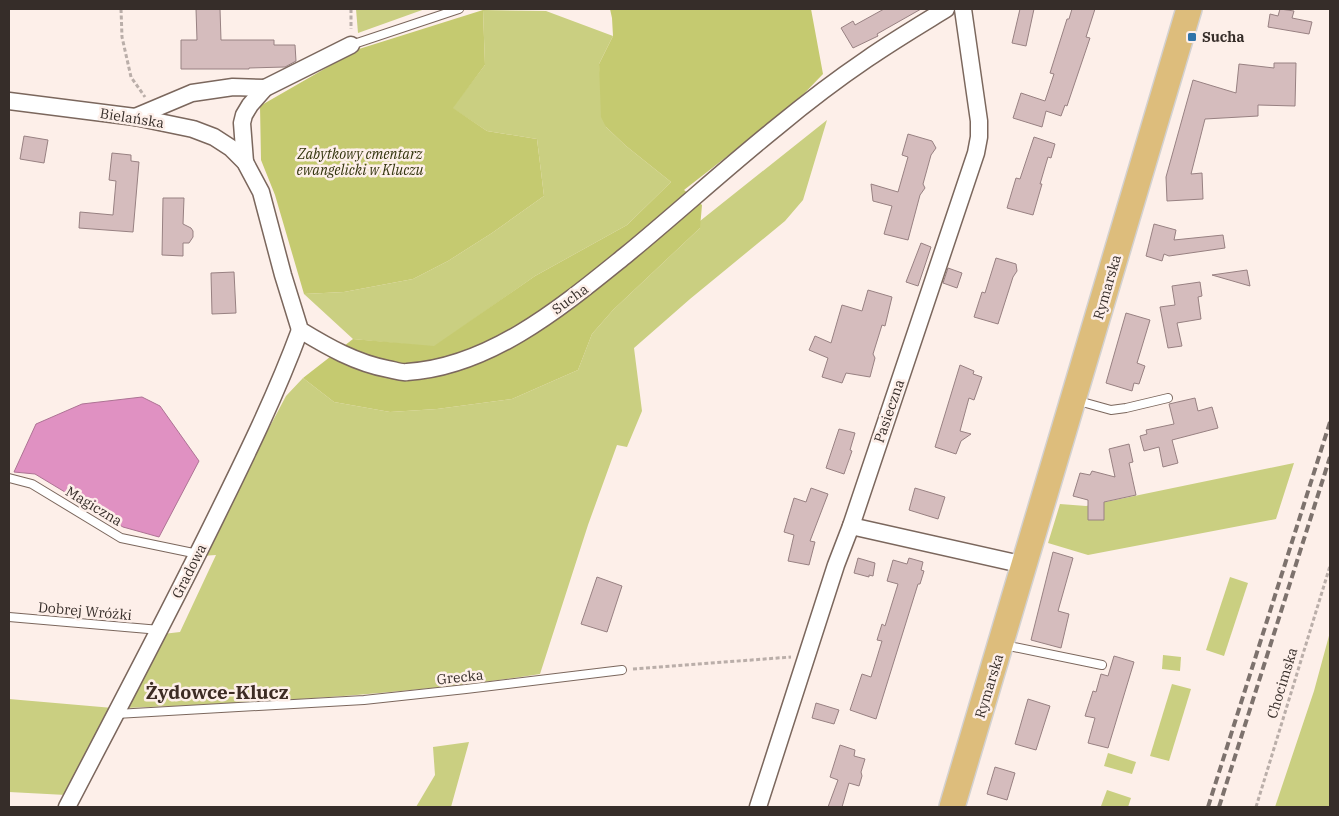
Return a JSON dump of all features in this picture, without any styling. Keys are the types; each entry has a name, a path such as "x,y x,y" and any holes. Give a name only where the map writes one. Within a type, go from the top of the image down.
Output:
{"main road":[{"name":"Rymarska","path":"952,807 1002,645 1189,9"}],"street":[{"name":"Sucha","path":"300,330 348,357 378,367 405,372 432,370 464,360 494,347 523,332 592,283 820,93 868,58 946,9"},
{"name":"Pasieczna","path":"758,807 836,565 976,153 979,121 963,9"},
{"path":"300,330 283,276 261,192 246,162 242,123 250,105 265,88 351,45"},
{"path":"135,117 192,93 233,86 265,88"},
{"name":"Bielańska","path":"9,102 135,117 203,132 223,142 246,162"},
{"name":"Gradowa","path":"66,807 160,630 264,420 300,330"},
{"path":"850,526 1025,565"}],"lane":[{"path":"351,45 459,9"},
{"path":"1074,400 1111,410 1168,398"},
{"name":"Magiczna","path":"9,478 32,484 121,538 198,554"},
{"name":"Dobrej Wróżki","path":"9,617 160,630"},
{"path":"1002,645 1102,665"},
{"name":"Grecka","path":"116,714 364,700 622,670"}],"path":[{"path":"121,9 122,37 131,77 155,109"},
{"path":"351,9 351,45"},
{"name":"Chocimska","path":"1256,807 1330,566"},
{"path":"622,670 707,662 807,656"}],"green space":[{"path":"356,9 425,9 358,33"},
{"path":"610,9 811,9 823,74 794,104 684,190 702,205 700,228 613,310 592,334 578,370 512,399 437,409 390,412 334,402 303,378 353,339 434,346 535,276 627,225 671,182 626,146 606,127 601,117 599,64 613,36"},
{"path":"483,10 546,11 613,36 599,64 606,127 626,146 671,182 627,225 535,276 434,347 353,339 304,294 344,292 413,279 448,261 544,196 537,139 487,131 452,108 485,65"},
{"name":"Zabytkowy cmentarz ewangelicki w Kluczu","path":"483,10 485,65 453,108 487,131 537,139 544,196 448,261 413,279 344,292 304,294 275,195 261,160 260,106 359,49"},
{"path":"827,120 803,200 785,221 634,348 642,411 627,447 617,445 588,525 540,674 385,692 282,700 126,708 163,634 180,632 216,555 201,556 286,396 303,378 334,402 390,412 437,409 512,399 578,370 592,334 613,310 700,228 700,221"},
{"path":"1294,463 1276,519 1088,555 1048,543 1060,504 1086,506"},
{"path":"1230,577 1248,583 1224,656 1206,650"},
{"path":"1330,632 1330,807 1275,807 1314,691"},
{"path":"1163,655 1181,657 1180,671 1162,669"},
{"path":"1172,684 1191,689 1169,761 1150,756"},
{"path":"9,699 113,708 66,795 9,792"},
{"path":"469,742 451,807 416,807 435,775 433,747"},
{"path":"1108,753 1136,762 1132,774 1104,766"},
{"path":"1107,790 1131,798 1128,807 1101,806"}],"shaded area":[{"path":"142,397 160,406 199,461 159,537 123,527 35,474 14,472 36,424 82,404"}],"building":[{"path":"196,9 220,9 221,40 274,40 274,45 295,45 296,61 285,67 181,69 181,40 197,40"},
{"path":"884,9 921,9 877,34 878,36 853,48 841,28 853,21 855,25"},
{"path":"1020,9 1034,9 1026,46 1012,43"},
{"path":"1072,9 1095,9 1086,37 1090,38 1067,106 1065,105 1061,116 1046,111 1042,127 1013,118 1021,93 1045,101 1054,74 1050,73"},
{"path":"1280,9 1294,11 1292,18 1312,22 1309,34 1268,27 1270,14 1278,16"},
{"path":"1274,63 1296,63 1295,106 1258,105 1258,116 1205,119 1191,174 1202,173 1203,199 1167,201 1166,177 1193,80 1236,93 1239,64 1274,68"},
{"path":"908,134 932,141 936,148 931,155 923,184 925,188 920,195 908,240 884,234 892,206 873,201 871,184 898,192 908,157 902,155"},
{"path":"24,136 48,140 44,163 20,159"},
{"path":"1034,137 1055,144 1051,158 1048,157 1033,215 1007,208 1016,178 1020,179"},
{"path":"112,153 131,155 131,161 139,162 133,232 79,228 80,212 113,215 116,181 109,180"},
{"path":"163,198 184,198 183,224 191,228 193,237 189,243 183,243 183,256 162,255"},
{"path":"1154,224 1176,230 1174,240 1223,235 1225,248 1169,256 1164,254 1162,261 1146,256"},
{"path":"921,243 931,247 918,286 906,282"},
{"path":"996,258 1016,264 1017,271 1013,277 998,324 974,317 982,292 985,293"},
{"path":"948,268 962,273 957,288 943,283"},
{"path":"1247,270 1250,286 1212,275"},
{"path":"234,272 236,313 212,314 211,273"},
{"path":"1200,282 1202,296 1198,297 1201,319 1177,323 1182,346 1168,348 1160,307 1175,305 1172,286"},
{"path":"868,290 892,297 885,326 882,325 873,354 875,358 870,377 846,373 842,383 822,377 828,358 809,350 815,336 831,343 842,305 862,311"},
{"path":"1126,313 1150,320 1137,363 1145,366 1139,384 1134,383 1132,391 1106,383"},
{"path":"960,365 974,371 973,374 982,377 974,400 969,398 960,431 971,434 961,441 956,454 935,447"},
{"path":"1195,398 1198,411 1212,407 1218,428 1172,440 1178,463 1163,467 1159,447 1144,451 1140,436 1147,434 1146,430 1174,424 1169,404"},
{"path":"839,429 855,433 850,450 852,451 844,474 826,468"},
{"path":"1129,444 1133,462 1129,463 1136,495 1104,502 1104,520 1088,520 1088,500 1073,496 1080,473 1090,475 1092,471 1115,477 1109,449"},
{"path":"811,488 828,494 810,541 815,542 809,565 788,561 794,535 784,532 794,498 806,502"},
{"path":"915,488 945,497 938,519 909,510"},
{"path":"1053,552 1073,558 1058,611 1069,614 1061,648 1031,640"},
{"path":"858,558 875,563 873,576 869,575 869,577 854,573"},
{"path":"909,558 923,562 921,570 924,571 920,584 918,584 876,719 850,710 862,674 871,677 882,641 877,640 882,624 885,626 898,584 887,581 893,560 907,564"},
{"path":"597,577 622,586 607,632 581,624"},
{"path":"1114,656 1134,662 1108,748 1088,743 1095,718 1085,716 1093,691 1096,692 1101,674 1108,676"},
{"path":"1028,699 1050,706 1036,750 1015,744"},
{"path":"816,703 839,710 834,724 812,718"},
{"path":"840,745 855,750 854,756 865,759 861,772 862,776 859,786 849,783 842,807 828,807 838,780 830,777"},
{"path":"995,767 1015,773 1007,800 987,794"}],"railway":[{"path":"1208,807 1330,422"},
{"path":"1219,807 1330,457"}],"place":[{"name":"Sucha","path":"1192,37"}],"district":[{"name":"Żydowce-Klucz","path":"217,692"}]}
